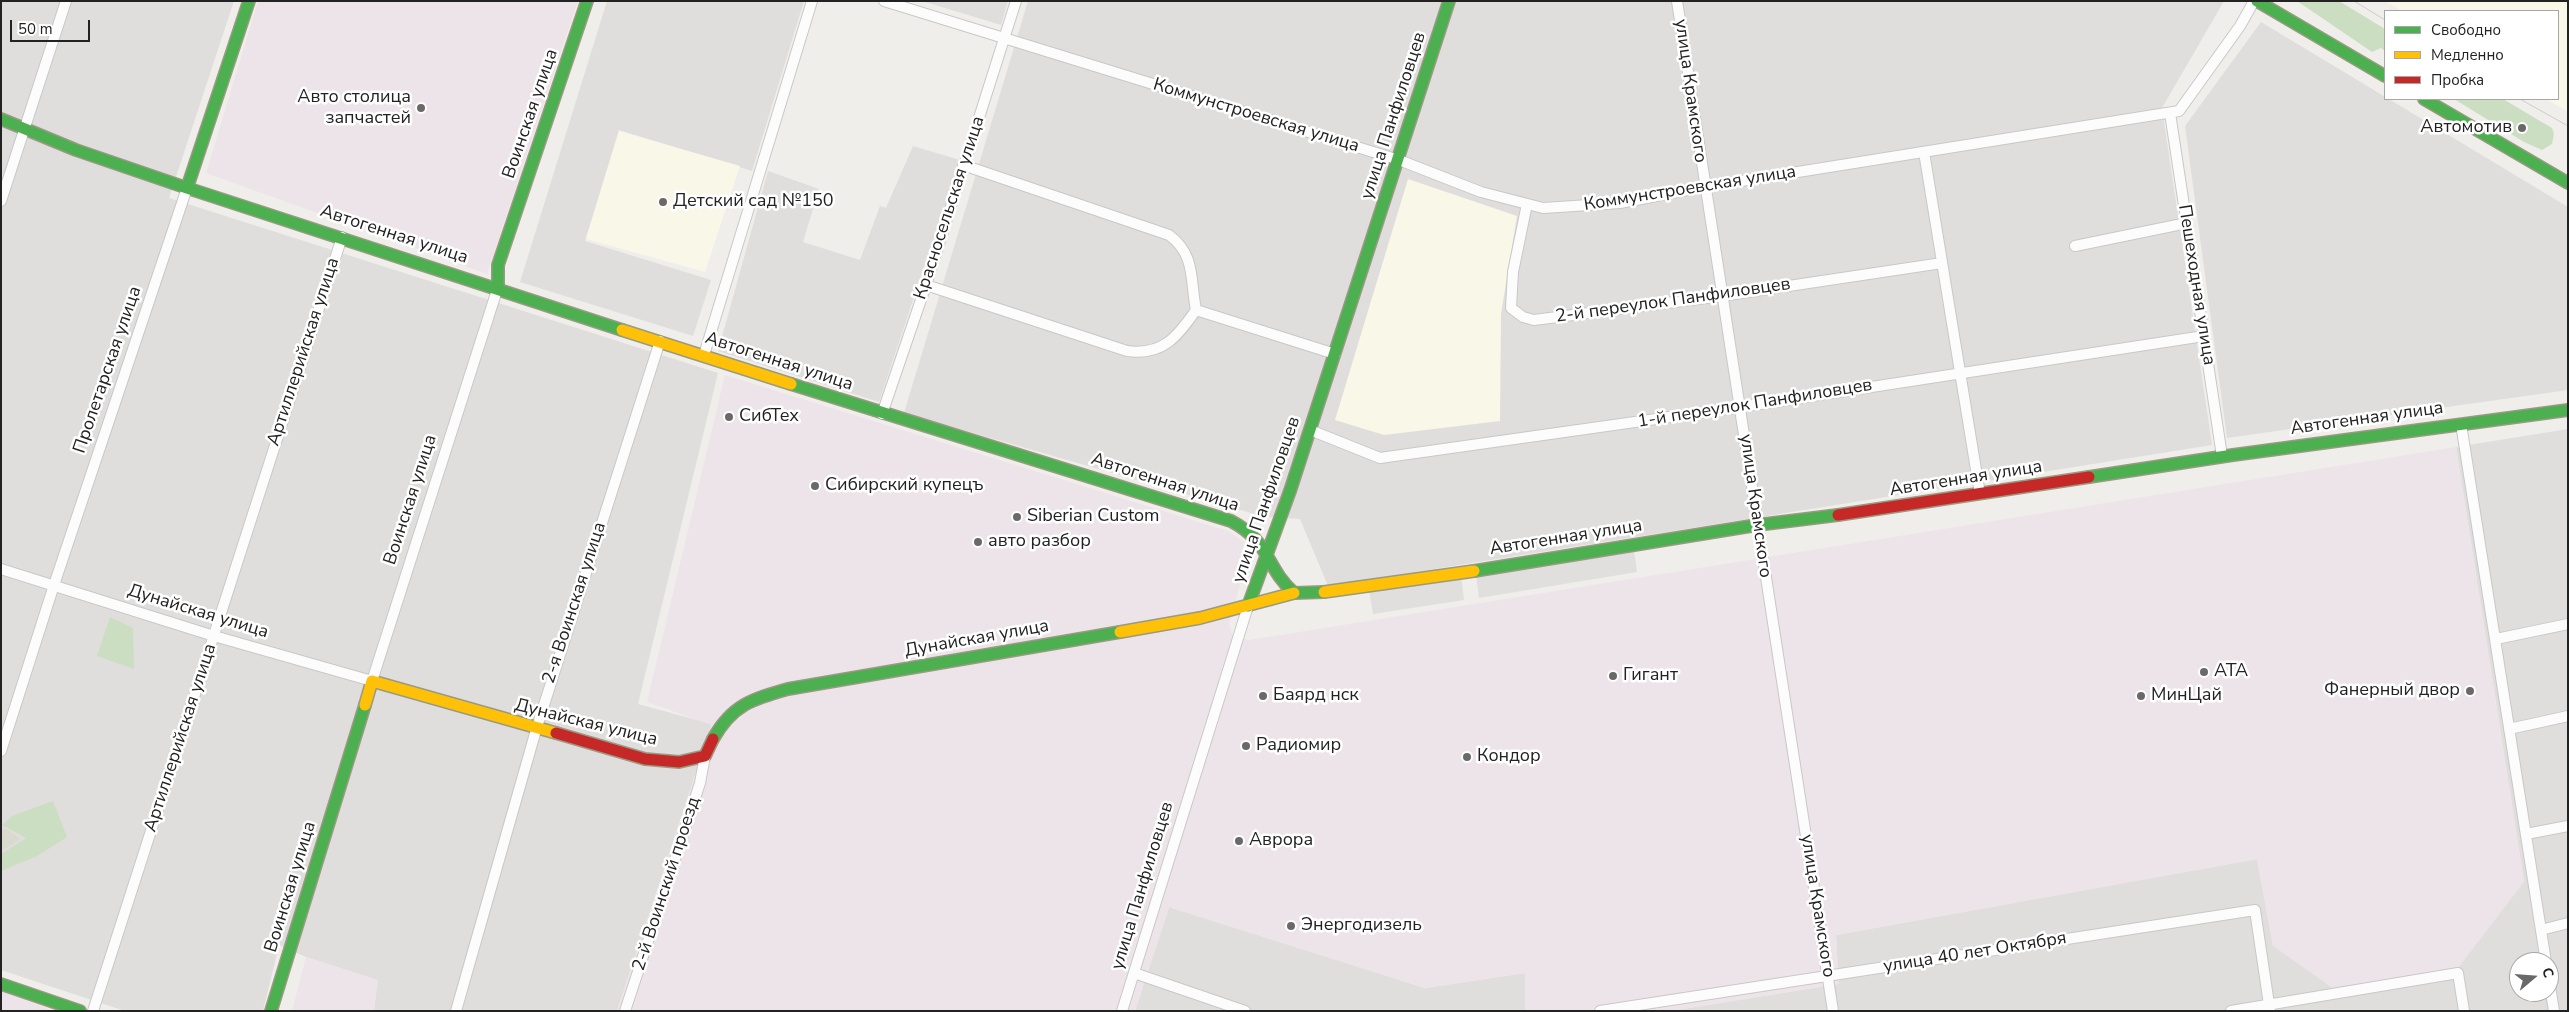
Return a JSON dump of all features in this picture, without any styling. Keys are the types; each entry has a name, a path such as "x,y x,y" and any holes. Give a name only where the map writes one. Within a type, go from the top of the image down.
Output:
{"street":[{"path":"1,201 66,1"},
{"name":"Пролетарская улица","path":"1,751 54,585 249,1"},
{"name":"Воинская улица","path":"271,1011 372,681 498,287 498,265 587,1"},
{"path":"704,355 812,1"},
{"name":"Коммунстроевская улица","path":"884,1 1399,160 1481,192 1543,208 1620,203 1704,187 2170,113"},
{"name":"Красносельская улица","path":"882,414 926,285 1016,1"},
{"name":"улица Панфиловцев","path":"1122,1011 1248,606 1290,491 1399,160 1449,1"},
{"name":"улица Крамского","path":"1676,1 1704,187 1741,407 1833,1011"},
{"path":"2170,113 2179,111 2240,26 2255,1 2384,75"},
{"path":"2426,100 2568,183"},
{"name":"Пешеходная улица","path":"2170,113 2222,456"},
{"name":"Автогенная улица","path":"1,119 76,150 187,188 498,287 882,414 1231,521 1258,539 1277,576 1294,593 1316,593 1465,572 1758,525 1980,494 2222,456 2568,410"},
{"path":"1924,152 1980,494"},
{"path":"926,285 1128,351 1142,353 1157,349 1179,334 1196,310 1188,257 1180,244 1169,235 963,165"},
{"name":"2-й переулок Панфиловцев","path":"1527,204 1513,272 1511,308 1523,317 1534,320 1722,296 1942,263"},
{"path":"2075,246 2187,223"},
{"name":"Артиллерийская улица","path":"94,1011 342,237"},
{"path":"1196,310 1335,354"},
{"name":"1-й переулок Панфиловцев","path":"1310,430 1380,458 1741,407 2204,336"},
{"name":"2-я Воинская улица","path":"456,1011 536,730 660,342"},
{"path":"2461,424 2544,952"},
{"name":"Дунайская улица","path":"1,569 214,636 536,730 646,759 679,762 705,756 715,731 726,715 756,698 788,689 1200,618 1294,593"},
{"path":"2496,639 2568,624"},
{"path":"2509,729 2568,716"},
{"name":"2-й Воинский проезд","path":"625,1011 700,783 705,756"},
{"path":"2526,834 2568,826"},
{"name":"улица 40 лет Октября","path":"1600,1011 2255,910 2270,1008"},
{"path":"2541,930 2568,924"},
{"path":"1134,973 1245,1011"},
{"path":"2231,1011 2270,1008 2458,973 2464,1011"},
{"path":"1,984 80,1011"}],"shaded area":[{"path":"1,1 234,1 169,198 718,373 638,704 712,724 617,1011 374,1011 377,980 306,957 279,945 263,1011 125,1011 1,970"},
{"path":"258,1 578,1 487,274 206,173"},
{"path":"607,1 804,1 752,171 619,130 585,241 711,280 693,336 520,282"},
{"path":"922,1 1008,1 1001,25"},
{"path":"1028,1 2224,1 2162,108 2212,445 1328,586 1300,519 1265,517 904,413"},
{"path":"2385,1 2568,1 2568,112 2548,100 2559,100 2559,10 2400,10"},
{"path":"2261,22 2384,96 2384,100 2390,100 2568,207 2568,390 2227,438 2185,126"},
{"name":"Детский сад №150","path":"619,131 740,166 705,272 586,239"},
{"path":"913,146 960,160 879,402 718,351 768,171 819,189 803,242 860,260 880,206 886,208"},
{"path":"1408,179 1517,216 1501,314 1500,421 1384,435 1335,420"},
{"path":"725,375 1228,531 1251,546 1229,624 1233,636 1249,640 2456,447 2524,882 2455,972 2341,994 2273,946 2257,859 1836,935 1839,984 1670,1011 1525,1011 1525,973 1425,988 1169,907 1135,1011 617,1011 712,725 647,702"},
{"path":"2568,429 2568,1011 1670,1011 1838,984 1836,935 2257,859 2273,946 2524,882 2456,447"},
{"path":"1634,550 1637,572 1479,598 1476,574"},
{"path":"1461,576 1464,600 1373,614 1369,590"},
{"path":"6,829 21,839 1,851 1,830"},
{"path":"1169,907 1425,988 1525,973 1525,1011 1135,1011"},
{"path":"306,957 378,980 374,1011 292,1011"},
{"path":"1,991 54,1011 1,1011"}],"green space":[{"path":"2297,1 2339,1 2384,28 2384,50 2381,48 2372,52"},
{"path":"2456,100 2505,100 2552,128 2554,134 2552,144 2542,150 2524,142"},
{"path":"110,617 133,628 134,669 97,656"},
{"path":"53,801 67,837 37,856 1,871 1,854 26,838 2,825 12,816"}],"tram line":[{"path":"2354,1 2384,19"},
{"path":"2522,100 2568,126"}],"traffic: fast":[{"path":"187,188 249,1"},
{"path":"498,287 498,265 587,1"},
{"path":"1248,606 1290,491 1449,1"},
{"path":"2257,1 2384,75"},
{"path":"2426,100 2568,183"},
{"path":"1,119 76,150 187,188 622,330"},
{"path":"791,384 1231,521 1254,537 1278,574 1294,593 1324,592"},
{"path":"2089,477 2233,455 2568,410"},
{"path":"1474,571 1757,525 1838,515"},
{"path":"713,739 728,718 744,705 753,700 788,689 1120,632"},
{"path":"271,1011 365,705"},
{"path":"1,984 80,1011"}],"traffic: slow":[{"path":"622,330 791,384"},
{"path":"1324,592 1474,571"},
{"path":"1120,632 1200,618 1294,593"},
{"path":"365,705 372,681 556,733"}],"traffic: jam":[{"path":"1838,515 2089,477"},
{"path":"556,733 645,759 679,762 705,756 713,739"}],"place":[{"name":"Авто столица запчастей","path":"421,108"},
{"name":"Автомотив","path":"2522,128"},
{"name":"Детский сад №150","path":"663,202"},
{"name":"СибТех","path":"729,417"},
{"name":"Сибирский купецъ","path":"815,486"},
{"name":"Siberian Custom","path":"1017,517"},
{"name":"авто разбор","path":"978,542"},
{"name":"АТА","path":"2204,672"},
{"name":"Гигант","path":"1613,676"},
{"name":"Фанерный двор","path":"2470,691"},
{"name":"Баярд нск","path":"1263,696"},
{"name":"МинЦай","path":"2141,696"},
{"name":"Радиомир","path":"1246,746"},
{"name":"Кондор","path":"1467,757"},
{"name":"Аврора","path":"1239,841"},
{"name":"Энергодизель","path":"1291,926"}]}
